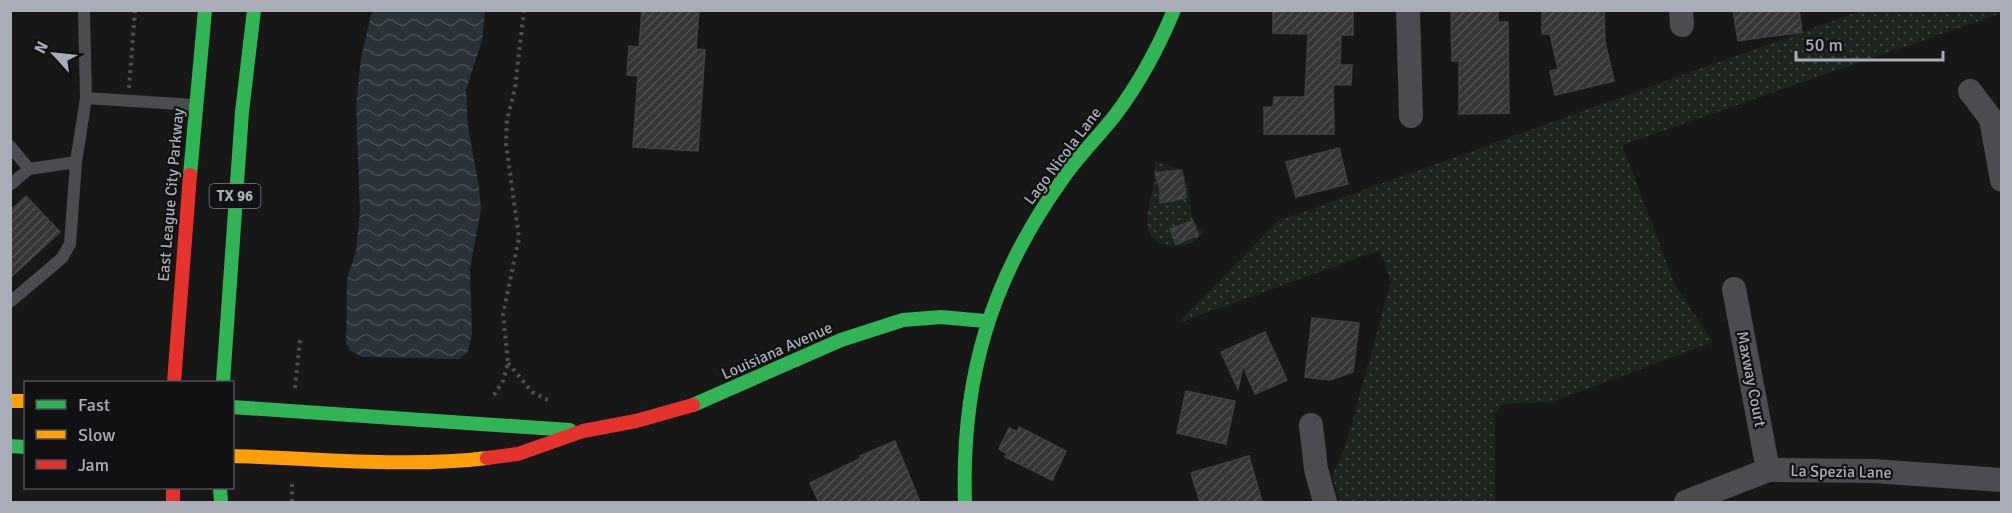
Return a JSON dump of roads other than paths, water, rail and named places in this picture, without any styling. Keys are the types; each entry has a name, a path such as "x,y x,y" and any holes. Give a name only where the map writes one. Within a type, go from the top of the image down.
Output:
{"street":[{"name":"East League City Parkway","path":"174,381 176,333 205,10"},
{"name":"TX 96","path":"222,381 242,112 254,10"},
{"name":"Lago Nicola Lane","path":"965,502 963,477 966,405 985,321 1016,254 1045,204 1121,107 1153,56 1174,10"},
{"path":"1408,10 1411,116"},
{"path":"1970,91 1990,119 2001,180"},
{"name":"Maxway Court","path":"1734,289 1768,470"},
{"name":"Louisiana Avenue","path":"234,456 405,462 463,460 518,454 584,431 636,421 700,403 841,340 903,320 941,317 985,321"},
{"name":"Louisiana Avenue","path":"234,407 584,431"},
{"path":"1311,425 1316,469 1325,502"},
{"name":"La Spezia Lane","path":"1686,502 1768,470 1873,471 2001,480"}],"lane":[{"path":"10,302 62,258 70,244 76,162 86,98 84,10"},
{"path":"86,98 196,105"},
{"path":"10,146 29,169"},
{"path":"10,185 29,169 76,162"}],"water":[{"path":"372,11 485,11 482,40 466,90 468,127 481,209 470,269 472,334 468,352 459,359 363,357 351,351 346,344 347,279 356,251 360,212 356,106 361,58"}]}
